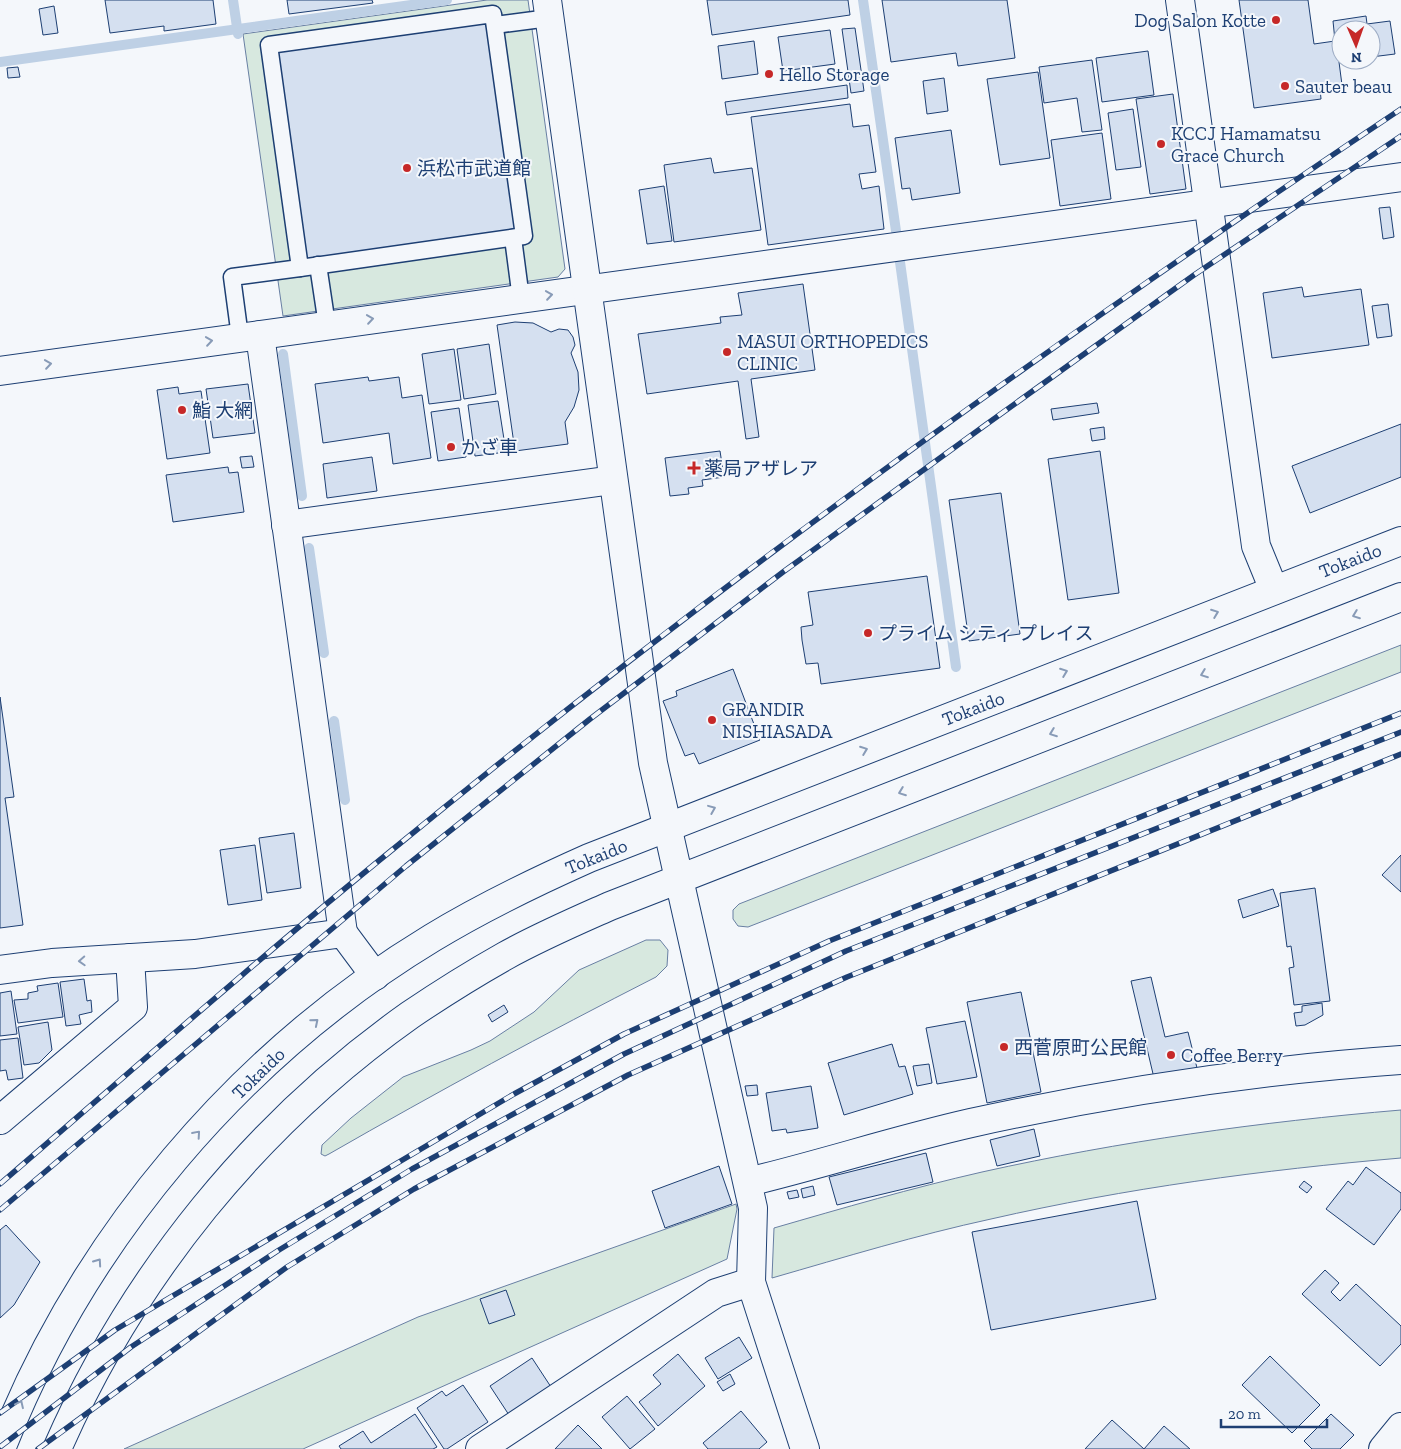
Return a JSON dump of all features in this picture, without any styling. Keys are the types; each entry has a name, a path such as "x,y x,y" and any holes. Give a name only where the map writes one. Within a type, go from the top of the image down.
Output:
{"main road":[{"path":"1180,0 1256,546 1274,590"},
{"path":"548,9 653,763 753,1208 751,1282 805,1449"},
{"path":"0,371 1401,177"},
{"path":"250,336 286,525 343,933 375,976"},
{"path":"286,525 613,480"},
{"name":"Tokaido","path":"1,1449 35,1373 62,1320 93,1269 163,1174 202,1128 280,1052 333,1007 430,939 535,882 589,858 1401,540"},
{"path":"57,1449 108,1346 138,1298 170,1251 241,1164 280,1123 366,1048 458,984 507,955 592,914 1401,597"},
{"path":"0,970 52,963 195,954 343,933"},
{"path":"0,1120 133,1007 130,958"},
{"path":"748,1182 960,1126 1139,1090 1312,1068 1401,1060"},
{"path":"480,1449 716,1293 751,1282"},
{"path":"1383,1449 1401,1427"}],"lane":[{"path":"495,26 548,9"},
{"path":"250,336 232,277 300,268 524,236 493,14 269,45 300,268"},
{"path":"513,238 521,299"},
{"path":"318,265 327,325"}],"shaded area":[{"name":"浜松市武道館","path":"487,0 528,0 565,269 558,277 283,316 243,34"},
{"path":"1401,645 1401,672 748,927 738,926 733,919 733,910 739,904"},
{"path":"646,940 660,940 668,950 667,966 656,977 492,1063 329,1154 325,1156 321,1154 322,1145 351,1118 403,1077 490,1041 534,1012 579,970"},
{"path":"1401,1110 1401,1158 1246,1174 1093,1198 936,1232 772,1278 774,1228 904,1191 1034,1161 1139,1142 1295,1120"},
{"path":"736,1204 737,1209 727,1259 303,1449 124,1449 418,1317"}],"building":[{"path":"105,0 213,0 216,24 164,31 164,26 110,33"},
{"path":"287,0 372,0 373,3 289,14"},
{"path":"707,0 848,0 850,15 712,35"},
{"path":"882,0 1007,0 1015,58 958,66 956,53 891,62"},
{"path":"1239,0 1308,0 1314,44 1331,42 1331,70 1340,70 1342,85 1320,88 1321,99 1254,108"},
{"path":"54,6 58,33 43,35 39,9"},
{"path":"1366,16 1366,20 1340,20"},
{"path":"489,20 518,232 305,262 275,50"},
{"path":"1390,21 1395,54 1381,56 1381,22"},
{"path":"855,28 864,91 851,93 842,29"},
{"path":"830,30 835,64 783,71 778,37"},
{"path":"754,41 758,74 722,79 718,46"},
{"path":"1148,51 1154,95 1102,102 1096,58"},
{"path":"1092,60 1102,130 1082,132 1077,98 1044,103 1039,67"},
{"path":"18,67 20,77 8,78 7,68"},
{"path":"1038,72 1050,158 1000,165 987,79"},
{"path":"944,78 948,111 927,114 923,81"},
{"path":"847,85 848,98 727,115 725,102"},
{"name":"KCCJ Hamamatsu Grace Church","path":"1173,94 1186,189 1150,194 1136,99"},
{"path":"850,104 853,127 869,125 876,172 859,174 862,189 879,186 884,229 768,245 751,117"},
{"path":"1133,109 1141,167 1116,170 1108,113"},
{"path":"951,130 960,193 912,200 910,188 902,189 895,138"},
{"path":"1102,133 1111,199 1060,206 1051,140"},
{"path":"711,158 714,173 752,168 761,230 674,242 664,165"},
{"path":"664,186 672,241 647,244 639,190"},
{"path":"1390,207 1394,237 1383,239 1379,208"},
{"name":"MASUI ORTHOPEDICS CLINIC","path":"803,284 815,370 751,379 759,437 746,439 738,381 647,394 638,334 721,323 720,317 742,315 738,293"},
{"path":"1302,287 1304,297 1361,289 1369,345 1272,358 1263,293"},
{"path":"1388,304 1392,336 1377,338 1372,306"},
{"path":"515,322 533,323 551,332 559,329 568,330 573,337 575,345 571,353 578,372 579,390 574,407 565,422 568,444 515,451 497,325"},
{"path":"489,344 496,394 464,399 457,349"},
{"path":"454,349 461,400 429,404 422,354"},
{"path":"368,377 369,381 399,377 402,398 422,395 431,458 393,464 389,433 323,443 315,384"},
{"path":"248,384 255,433 213,438 206,389"},
{"path":"178,387 179,394 201,391 210,453 167,459 157,390"},
{"path":"498,401 506,452 475,456 468,405"},
{"path":"1097,403 1099,413 1053,420 1051,409"},
{"path":"459,408 466,457 438,461 431,412"},
{"path":"1401,424 1401,477 1310,513 1292,466"},
{"path":"1104,427 1105,439 1092,441 1090,429"},
{"name":"薬局アザレア","path":"720,451 724,477 702,480 703,486 688,488 689,494 670,496 665,458"},
{"path":"1100,451 1119,593 1068,600 1048,459"},
{"path":"252,456 254,467 242,468 240,457"},
{"path":"372,457 377,491 327,498 323,464"},
{"path":"228,467 229,473 238,472 244,512 173,522 166,475"},
{"path":"1001,493 1020,634 969,641 949,500"},
{"name":"プライム シティ プレイス","path":"927,576 940,668 821,684 818,663 806,664 802,640 801,627 813,625 808,592"},
{"name":"GRANDIR NISHIASADA","path":"733,669 760,740 699,764 694,753 685,756 663,701 677,696 676,691"},
{"path":"0,697 14,797 5,798 23,925 0,928"},
{"path":"294,833 301,888 267,893 259,838"},
{"path":"255,845 262,900 228,905 220,850"},
{"path":"1401,855 1401,892 1382,875"},
{"path":"1315,888 1330,1001 1294,1005 1289,968 1294,967 1291,946 1287,947 1280,893"},
{"path":"1273,889 1279,906 1243,918 1238,900"},
{"path":"1151,977 1165,1037 1188,1032 1197,1068 1154,1078 1131,981"},
{"path":"84,979 87,1001 91,1000 92,1012 79,1015 81,1024 66,1026 60,982"},
{"path":"58,983 63,1017 18,1023 14,1000 28,999 28,993 38,991 37,986"},
{"path":"11,991 17,1034 0,1036 0,993"},
{"name":"西菅原町公民館","path":"1021,992 1041,1092 987,1103 967,1002"},
{"path":"1322,1003 1323,1015 1305,1025 1296,1026 1294,1013 1302,1012 1302,1006"},
{"path":"504,1005 508,1012 492,1022 488,1015"},
{"path":"965,1021 977,1077 937,1084 926,1028"},
{"path":"48,1022 52,1050 39,1063 24,1065 18,1027"},
{"path":"18,1038 23,1078 8,1080 6,1070 0,1071 0,1040"},
{"path":"892,1044 899,1067 905,1066 913,1094 844,1115 828,1063"},
{"path":"929,1064 932,1083 917,1086 913,1066"},
{"path":"757,1085 758,1095 747,1096 745,1086"},
{"path":"811,1086 818,1128 787,1133 786,1129 772,1131 766,1093"},
{"path":"1034,1129 1040,1156 997,1166 990,1140"},
{"path":"926,1153 933,1182 837,1205 829,1177"},
{"path":"719,1166 732,1204 665,1228 652,1191"},
{"path":"1366,1167 1401,1193 1401,1209 1374,1245 1326,1209 1348,1181 1353,1185"},
{"path":"1304,1181 1312,1187 1307,1193 1299,1187"},
{"path":"813,1186 815,1195 803,1198 801,1189"},
{"path":"797,1190 799,1197 789,1199 787,1192"},
{"path":"1137,1201 1156,1299 991,1330 972,1232"},
{"path":"6,1225 40,1262 14,1305 0,1318 0,1230"},
{"path":"1325,1270 1339,1283 1331,1292 1340,1301 1356,1284 1401,1326 1401,1344 1380,1366 1302,1294"},
{"path":"506,1290 515,1315 489,1324 480,1299"},
{"path":"739,1337 752,1358 718,1379 705,1358"},
{"path":"678,1354 705,1386 658,1426 639,1402 661,1384 653,1375"},
{"path":"1270,1356 1320,1405 1292,1433 1242,1385"},
{"path":"532,1358 551,1387 509,1415 490,1386"},
{"path":"730,1374 735,1384 723,1391 717,1382"},
{"path":"463,1385 488,1422 447,1449 444,1449 417,1408 442,1391 446,1396"},
{"path":"627,1396 655,1429 630,1449 602,1417"},
{"path":"741,1411 767,1442 759,1449 708,1449 703,1443"},
{"path":"415,1414 437,1447 433,1449 341,1449 339,1446 363,1431 371,1443"},
{"path":"1331,1414 1354,1435 1340,1449 1312,1449 1304,1441"},
{"path":"1112,1420 1144,1449 1085,1449"},
{"path":"578,1425 602,1449 555,1449"},
{"path":"1164,1426 1190,1449 1144,1449"}],"waterway":[{"path":"233,0 238,34"},
{"path":"0,62 447,0"},
{"path":"863,0 896,231"},
{"path":"900,262 956,667"},
{"path":"283,354 302,496"},
{"path":"309,548 324,653"},
{"path":"334,721 345,800"}],"railway":[{"path":"0,1184 342,891 637,655 762,560 1014,376 1142,285 1401,109"},
{"path":"0,1210 406,866 590,719 783,572 1194,275 1401,136"},
{"path":"0,1413 115,1330 514,1094 624,1034 829,941 1401,713"},
{"path":"0,1447 131,1347 279,1250 412,1169 624,1054 846,951 1401,732"},
{"path":"38,1449 287,1267 414,1189 628,1075 847,977 1401,754"}],"place":[{"name":"Dog Salon Kotte","path":"1276,20"},
{"name":"Hello Storage","path":"769,74"},
{"name":"Sauter beau","path":"1285,86"},
{"name":"KCCJ Hamamatsu Grace Church","path":"1161,144"},
{"name":"浜松市武道館","path":"407,168"},
{"name":"MASUI ORTHOPEDICS CLINIC","path":"727,352"},
{"name":"鮨 大網","path":"182,410"},
{"name":"かざ車","path":"451,447"},
{"name":"薬局アザレア","path":"694,468"},
{"name":"プライム シティ プレイス","path":"868,633"},
{"name":"GRANDIR NISHIASADA","path":"712,720"},
{"name":"西菅原町公民館","path":"1004,1047"},
{"name":"Coffee Berry","path":"1171,1055"}]}
